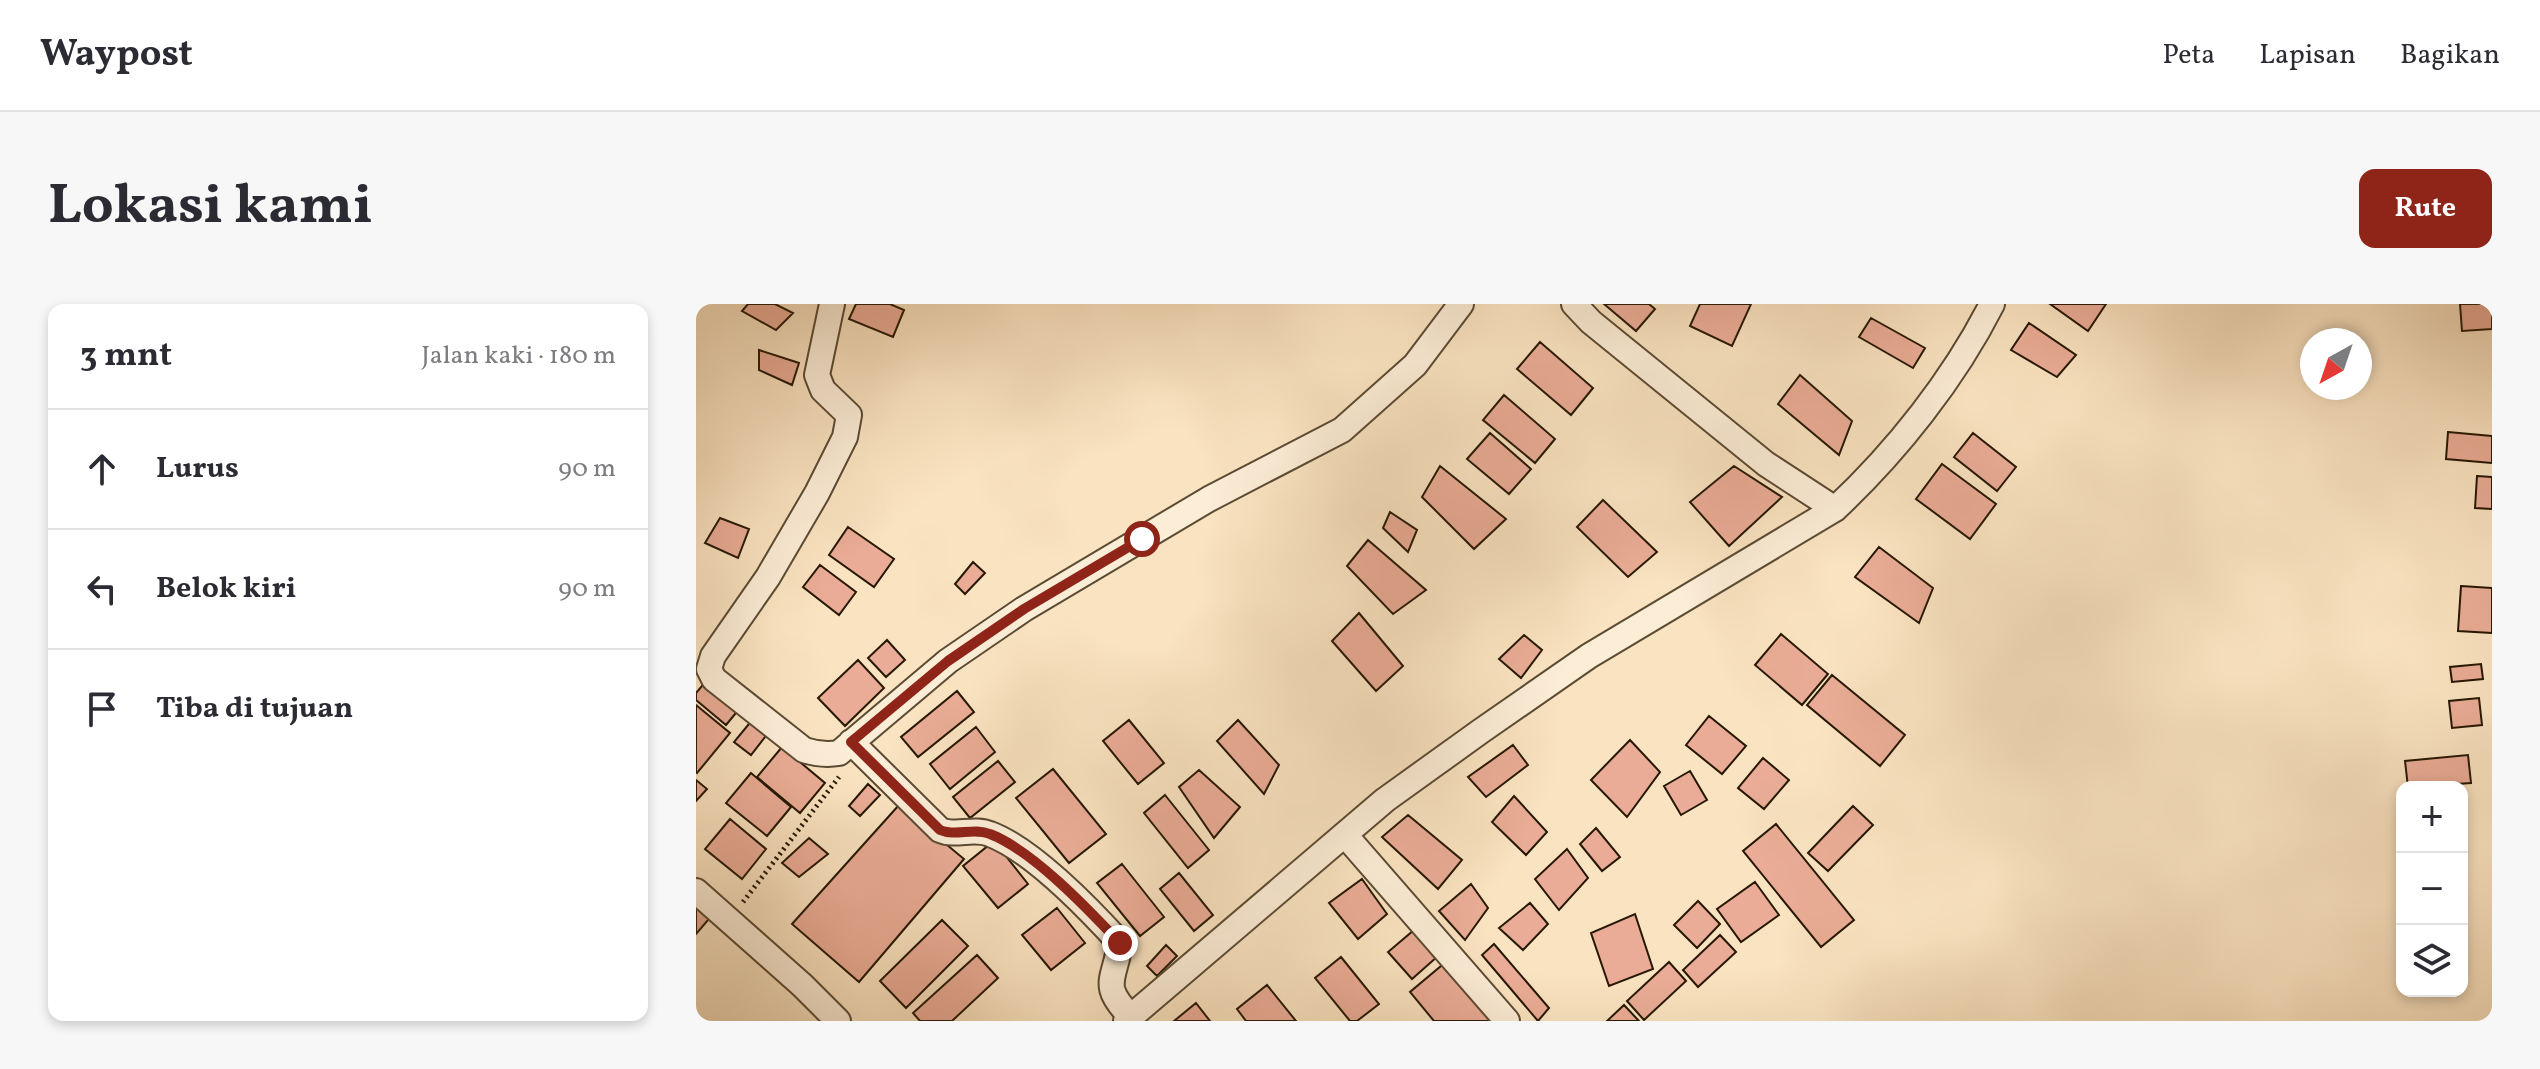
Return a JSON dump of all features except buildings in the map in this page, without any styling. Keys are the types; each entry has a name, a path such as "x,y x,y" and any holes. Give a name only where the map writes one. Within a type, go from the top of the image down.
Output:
{"street":[{"path":"832,304 817,375 823,390 849,415 845,437 783,552 713,656 709,669 714,679 804,750 815,754 845,748 948,661 1024,609 1209,499 1342,430 1415,365 1461,304"},
{"path":"1574,304 1591,322 1766,464 1835,509"},
{"path":"845,748 940,830 947,833 974,830 990,834 1023,851 1101,922 1120,943 1111,989 1128,1019 1385,800 1589,656 1835,509 1868,478 1905,434 1956,364 1992,304"},
{"path":"1345,835 1507,1021"},
{"path":"696,891 838,1021"}],"path":[{"path":"729,920 842,772 845,748"}],"route":[{"path":"1120,943 1023,851 990,834 974,830 947,833 940,830 851,742 948,661 1024,609 1142,539"}]}
